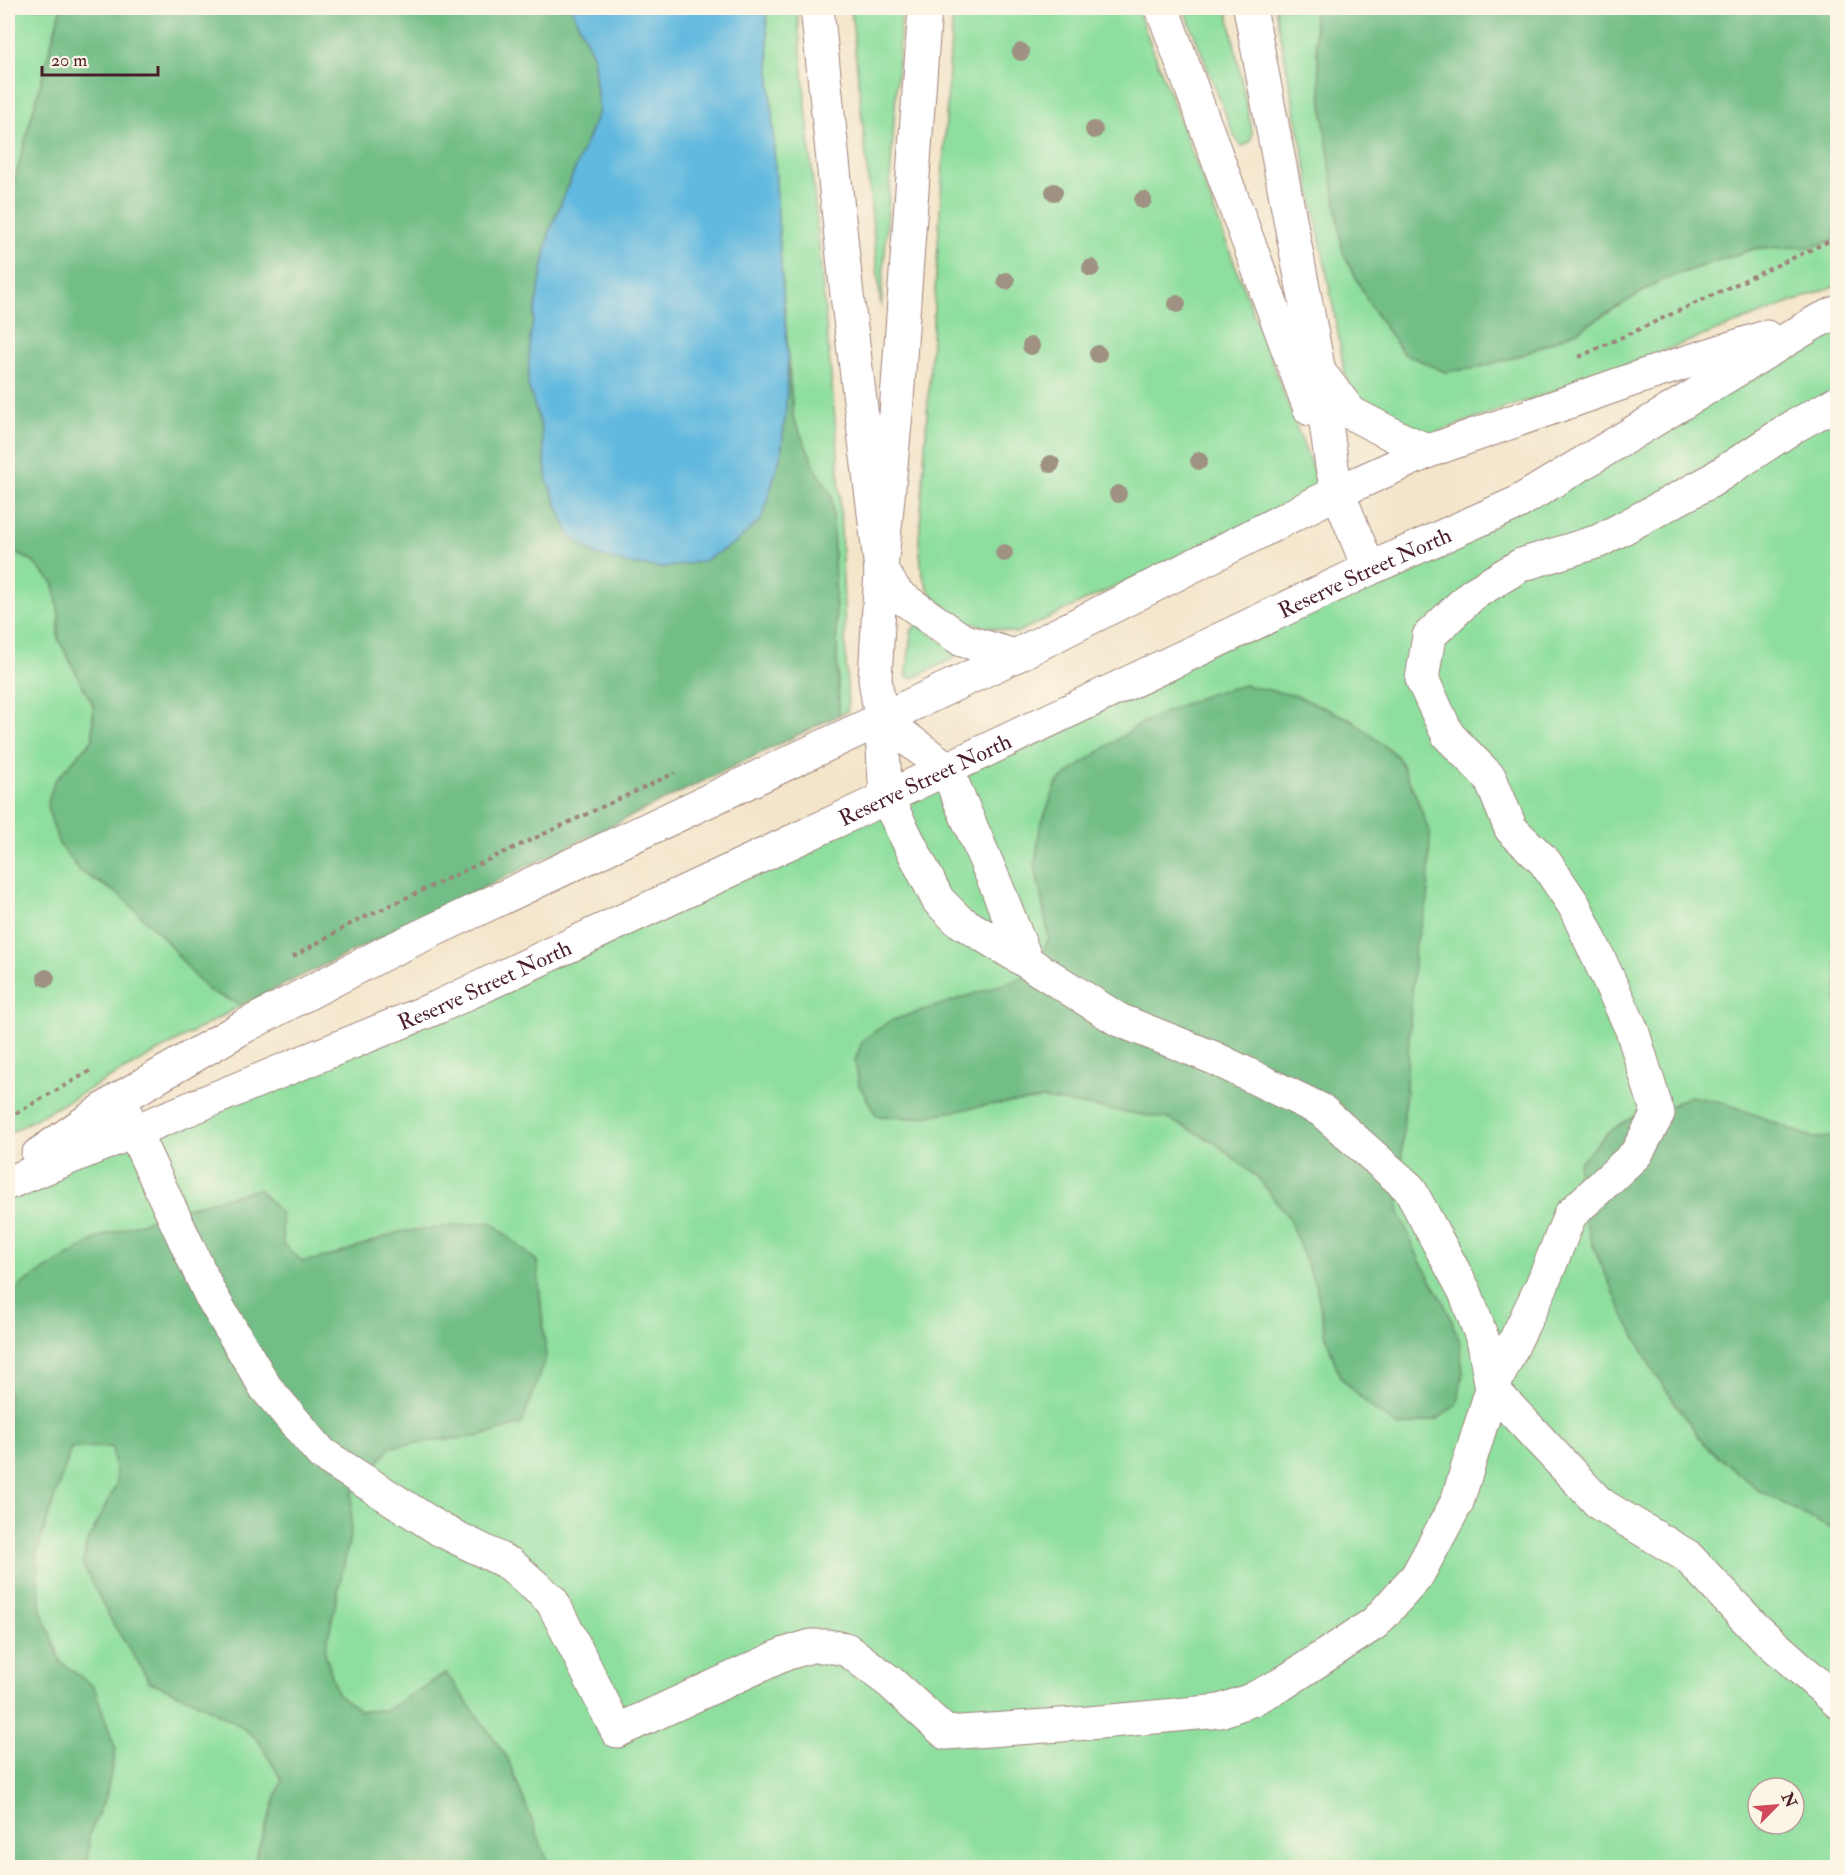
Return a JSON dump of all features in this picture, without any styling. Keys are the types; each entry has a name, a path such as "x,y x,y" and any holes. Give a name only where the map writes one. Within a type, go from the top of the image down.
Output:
{"street":[{"path":"817,8 847,294 881,570 898,594 962,640 1015,656"},
{"path":"925,8 896,413 881,570 875,679 881,719 886,797 938,900 958,920 1119,1020 1214,1058 1321,1110 1409,1188 1465,1292 1484,1343 1492,1389 1600,1504 1687,1556 1755,1628 1838,1702"},
{"path":"1162,8 1369,569"},
{"path":"1250,8 1319,372 1335,479"},
{"name":"Reserve Street North","path":"8,1176 119,1100 245,1026 385,953 1015,656 1335,479 1429,451 1641,377 1827,317"},
{"name":"Reserve Street North","path":"8,1183 438,1007 1369,569 1517,502 1827,317"},
{"path":"1319,372 1351,413 1401,440 1429,451"},
{"path":"119,1100 210,1294 266,1388 322,1454 441,1530 510,1564 552,1602 617,1731 785,1654 811,1646 846,1649 890,1682 946,1733 1188,1715 1220,1711 1251,1700 1282,1684 1375,1623 1417,1576 1457,1502 1492,1389 1542,1285 1570,1215 1636,1154 1658,1114 1632,1030 1574,905 1545,862 1511,829 1490,778 1448,735 1422,680 1429,636 1473,594 1521,565 1599,541 1709,482 1793,427 1838,402"},
{"path":"881,719 946,768 1027,962"}],"green space":[{"path":"8,8 61,8 8,198"},
{"path":"61,8 571,8 593,55 599,111 549,233 528,385 541,426 547,480 772,484 781,454 788,358 793,417 818,473 832,495 839,715 242,1005 211,992 163,937 120,895 80,871 59,844 47,806 54,782 93,739 93,705 58,638 59,614 54,584 31,560 8,550 8,198"},
{"path":"766,8 797,8 838,452 848,711 839,715 832,495 818,473 793,417 780,251"},
{"path":"851,8 902,8 881,308"},
{"path":"953,8 1137,8 1321,491 1016,633 971,623 948,610 930,592 922,573 919,542"},
{"path":"1184,8 1227,8 1252,131 1251,139 1247,144 1241,146 1234,136"},
{"path":"1275,8 1313,8 1324,123 1371,307 1403,353 1445,372 1579,330 1660,281 1757,248 1810,247 1837,239 1837,285 1608,372 1420,438 1352,394 1344,370"},
{"path":"1313,8 1837,8 1837,239 1810,247 1757,248 1704,265 1660,281 1579,330 1522,355 1477,368 1445,372 1403,353 1371,307 1343,253 1324,123"},
{"path":"1837,312 1837,1867 8,1868 8,1183 133,1131 1369,569"},
{"path":"8,550 31,560 54,584 59,614 58,638 93,705 93,739 76,758 80,871 120,895 163,937 211,992 242,1005 8,1134"},
{"path":"918,624 960,655 913,678 907,677 907,672 911,632"},
{"path":"1245,685 1297,696 1352,720 1398,757 1417,798 1430,834 1428,901 1415,947 1398,1210 1420,1261 1442,1299 1459,1339 1463,1372 1458,1403 1438,1419 1399,1427 1373,1409 1340,1377 1325,1334 1317,1289 1288,1217 1259,1179 1214,1142 1169,1119 1045,1099 989,1105 915,1118 877,1116 859,1085 855,1060 863,1040 890,1021 1032,975 1049,938 1035,865 1040,827 1057,783 1140,724 1212,693"},
{"path":"1690,1096 1725,1103 1813,1138 1837,1137 1837,1532 1758,1490 1705,1445 1655,1374 1623,1313 1594,1249 1575,1189 1579,1163 1608,1132 1638,1114 1672,1105"},
{"path":"259,1189 281,1214 283,1244 303,1262 335,1255 399,1232 491,1222 537,1261 546,1356 522,1424 478,1437 391,1447 352,1493 351,1532 325,1652 337,1693 360,1711 387,1710 446,1673 507,1757 550,1867 252,1867 282,1780 258,1740 237,1724 193,1700 150,1682 112,1622 83,1565 86,1545 117,1483 112,1447 71,1448 36,1554 41,1610 61,1662 94,1687 116,1750 106,1796 89,1835 88,1863 92,1867 8,1867 8,1297 26,1281 99,1237 192,1206"}],"water":[{"path":"571,8 766,8 788,358 781,454 762,519 735,543 704,561 663,568 628,564 596,555 570,536 547,480 541,426 528,385 530,338 549,233 599,111 593,55"}]}
